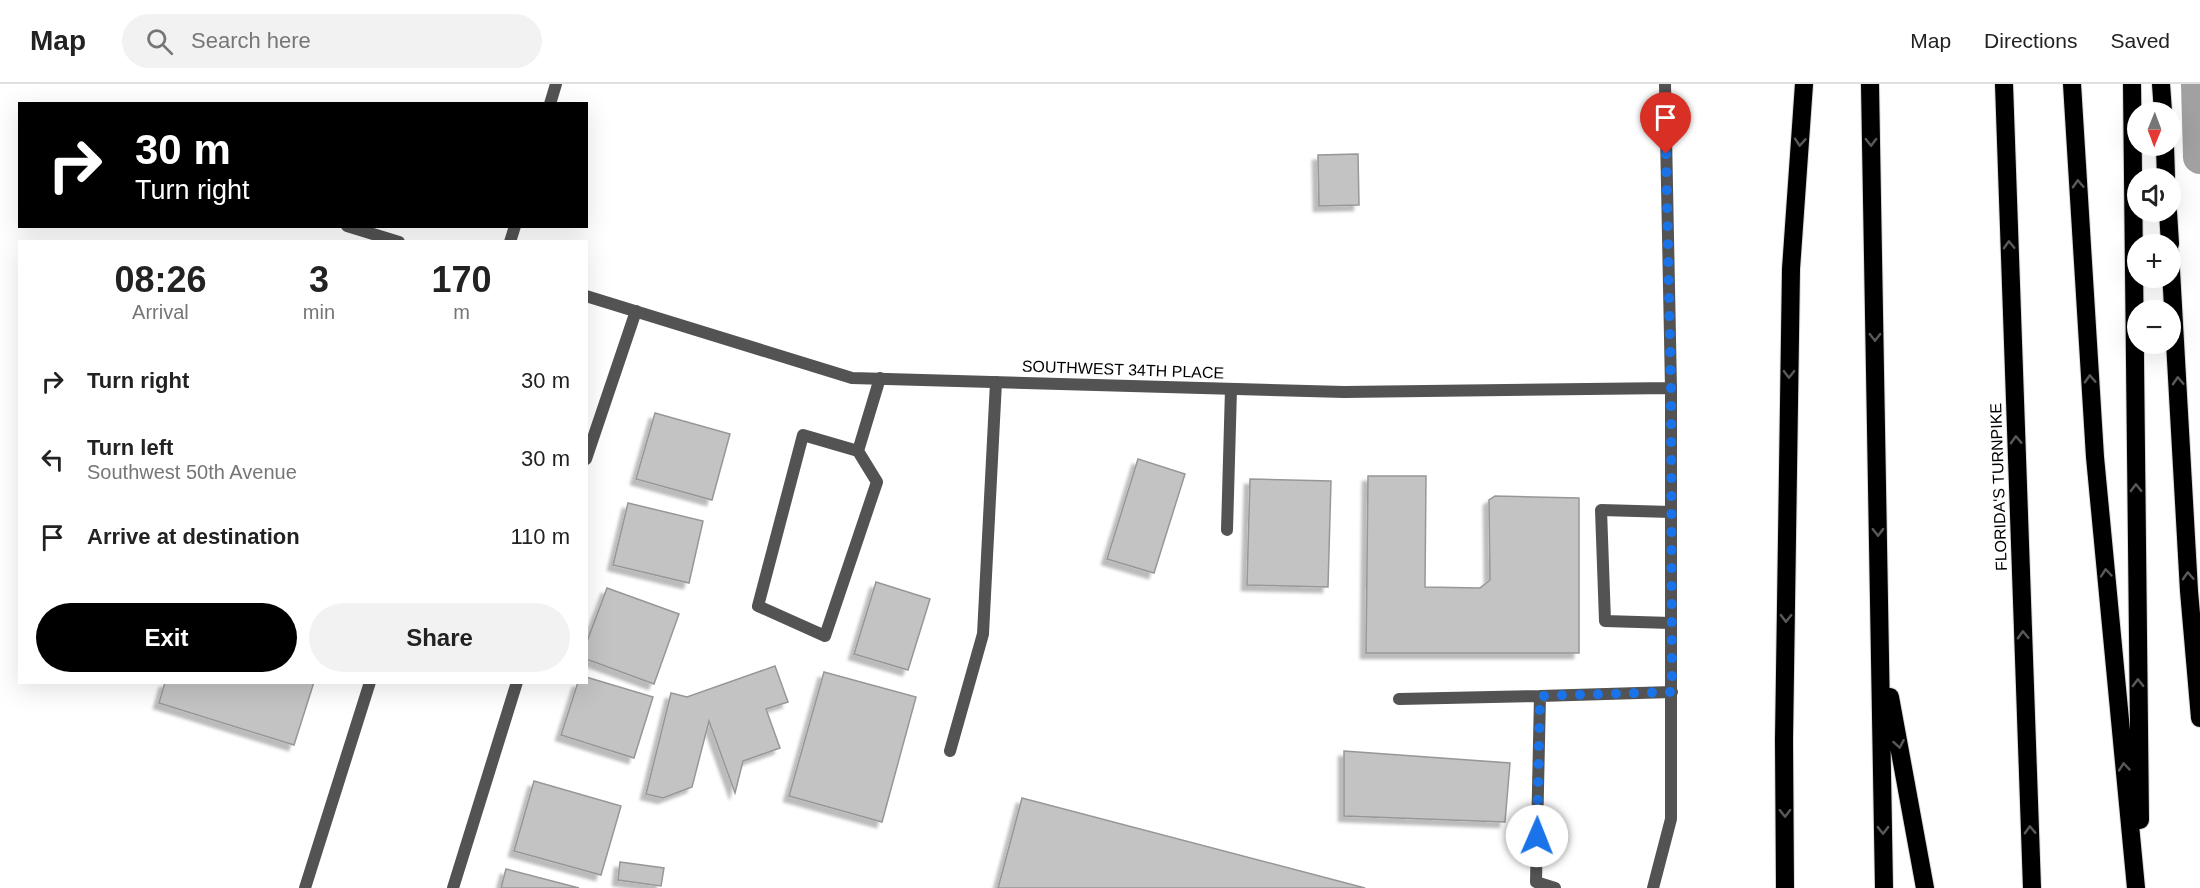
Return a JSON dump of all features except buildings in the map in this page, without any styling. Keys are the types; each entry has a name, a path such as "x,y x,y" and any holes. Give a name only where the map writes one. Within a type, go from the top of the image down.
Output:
{"highway":[{"path":"1785,888 1784,740 1791,281 1804,84"},
{"path":"1870,84 1884,888"},
{"name":"FLORIDA'S TURNPIKE","path":"2004,84 2032,888"},
{"path":"2072,84 2095,457 2136,888"},
{"path":"2132,84 2141,888"},
{"path":"2161,84 2162,102"},
{"path":"2172,288 2189,591 2200,718"},
{"path":"1881,645 1925,888"}],"street":[{"path":"551,102 556,84"},
{"path":"1653,888 1671,819 1671,388 1665,84"},
{"path":"354,228 392,240"},
{"name":"SOUTHWEST 34TH PLACE","path":"588,297 852,378 1344,392 1671,388"},
{"path":"588,453 636,311"},
{"path":"858,451 803,435 758,606 825,636 877,482 858,451 880,378"},
{"path":"950,752 983,634 996,382"},
{"path":"1227,530 1231,389"},
{"path":"1671,512 1601,510 1605,621 1671,623"},
{"path":"305,888 369,684"},
{"path":"453,888 515,684"},
{"path":"1399,699 1672,692"},
{"path":"1540,696 1536,882 1555,888"}],"waterway":[{"path":"2198,84 2200,157"}],"route":[{"path":"1537,836 1540,696 1672,692 1671,388 1666,154"}]}
